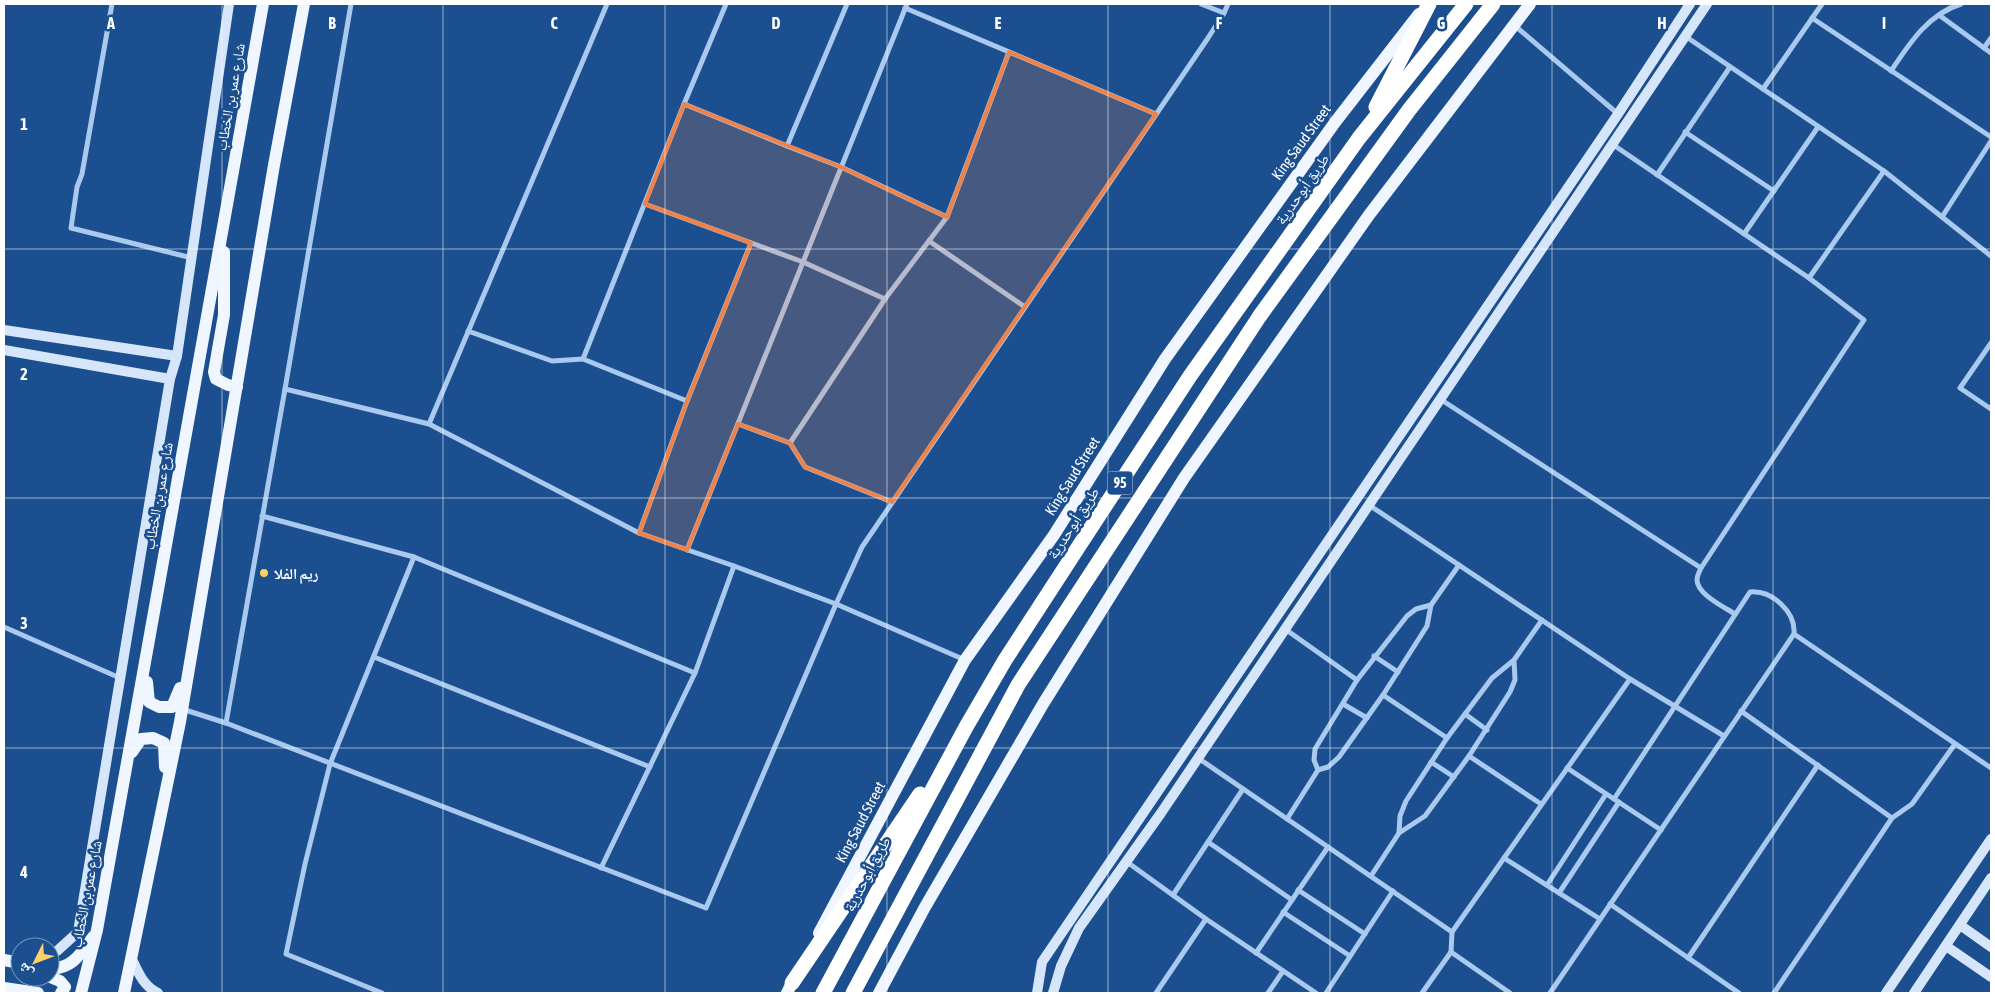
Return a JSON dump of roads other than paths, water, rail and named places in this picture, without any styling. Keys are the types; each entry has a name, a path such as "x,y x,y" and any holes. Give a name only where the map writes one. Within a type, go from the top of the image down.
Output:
{"highway":[{"path":"1359,138 1428,4"},
{"name":"طريق أبوحدرية","path":"823,993 966,727 1005,660 1190,376 1359,138 1466,4"},
{"name":"95","path":"853,993 1018,685 1259,317 1409,110 1493,4"},
{"path":"789,988 966,727"}],"main road":[{"name":"شارع عمر بن الخطاب","path":"81,993 97,930 263,4"},
{"path":"124,993 182,709 274,165 304,4"},
{"name":"King Saud Street","path":"789,988 966,660 1054,535 1165,359 1336,120 1428,4"},
{"path":"879,993 925,907 1043,704 1184,478 1369,215 1530,4"},
{"path":"224,219 224,315 214,372 216,379 237,387"},
{"path":"150,633 146,690 149,702 159,707 172,707 178,695 195,633"},
{"path":"118,814 133,749 141,739 153,738 164,743 166,760 161,814"},
{"path":"60,967 76,960 97,930"},
{"path":"60,981 65,987 61,993"},
{"path":"4,988 35,993"}],"street":[{"path":"112,4 71,228 192,258"},
{"path":"60,948 78,932 170,379 177,356 229,4"},
{"path":"226,724 351,4"},
{"path":"429,424 607,4"},
{"path":"584,359 684,104 726,4"},
{"path":"787,146 847,4"},
{"path":"1201,4 1224,13"},
{"path":"182,709 226,724 706,908 862,546 1156,114 1224,13 1228,4"},
{"path":"1037,993 1042,962 1618,114 1690,4"},
{"path":"1053,993 1061,966 1079,928 1198,758 1707,4"},
{"path":"1763,90 1822,4"},
{"path":"1891,71 1909,43 1931,20 1961,4"},
{"path":"687,550 906,6 1156,114"},
{"path":"1939,15 1991,53"},
{"path":"1812,18 1991,137"},
{"path":"1514,25 1618,114"},
{"path":"1685,36 1884,170 1991,256"},
{"path":"1984,48 1991,38"},
{"path":"790,443 885,300 947,217 1009,52"},
{"path":"1657,175 1730,67"},
{"path":"684,104 841,167 947,217"},
{"path":"1744,234 1818,127"},
{"path":"1685,132 1774,191"},
{"path":"1942,217 1991,141"},
{"path":"1612,144 1809,278 1864,320 1700,568 1697,579 1699,588 1715,602 1735,614"},
{"path":"1809,278 1884,170"},
{"path":"645,204 803,262 885,300"},
{"path":"929,240 1025,306"},
{"path":"639,534 687,401 751,243"},
{"path":"4,330 177,356"},
{"path":"468,332 552,361 584,359 687,401"},
{"path":"1991,343 1960,388 1991,409"},
{"path":"4,350 170,379"},
{"path":"285,388 429,424 639,534 734,566 836,604 966,660"},
{"path":"1440,399 1700,568"},
{"path":"738,424 790,443 805,467 892,502"},
{"path":"1368,505 1630,679 1724,736"},
{"path":"262,516 414,557 695,673"},
{"path":"382,993 286,954 305,864 330,764 414,557"},
{"path":"1286,819 1318,770 1334,763 1383,695 1427,626 1431,605 1459,565"},
{"path":"601,868 695,673 734,566"},
{"path":"1550,993 1794,634 1795,624 1786,608 1768,595 1758,591 1750,592 1614,798"},
{"path":"1318,770 1314,760 1315,749 1357,680 1407,616 1416,609 1431,605"},
{"path":"1399,833 1400,816 1406,801 1446,738 1492,678 1514,660 1542,620"},
{"path":"4,627 120,678"},
{"path":"1285,629 1357,680"},
{"path":"1794,634 1991,768"},
{"path":"1374,656 1398,672"},
{"path":"374,657 650,767"},
{"path":"1371,876 1399,833 1425,816 1487,730 1510,692 1515,680 1514,660"},
{"path":"1422,993 1451,952 1452,932 1630,679"},
{"path":"1383,695 1446,738"},
{"path":"1343,704 1367,718"},
{"path":"1741,711 1892,818"},
{"path":"1465,714 1487,730"},
{"path":"1774,993 1892,818 1912,804 1955,744"},
{"path":"1469,756 1541,804"},
{"path":"1198,758 1452,932"},
{"path":"1431,762 1454,777"},
{"path":"1688,958 1818,765"},
{"path":"1567,768 1661,830"},
{"path":"1173,895 1243,788"},
{"path":"1547,885 1606,794"},
{"path":"1559,893 1619,802"},
{"path":"1886,993 1991,839"},
{"path":"1208,842 1292,900"},
{"path":"1256,952 1328,847"},
{"path":"1504,858 1600,919"},
{"path":"1127,862 1206,919 1316,993"},
{"path":"1914,993 1991,878"},
{"path":"1298,890 1365,934"},
{"path":"1326,993 1393,891"},
{"path":"1610,904 1739,993"},
{"path":"1283,912 1350,956"},
{"path":"1156,993 1206,919"},
{"path":"1960,925 1991,947"},
{"path":"1946,946 1991,977"},
{"path":"1451,952 1510,993"},
{"path":"131,958 140,977 151,990 158,993"},
{"path":"1268,993 1283,971"}],"place":[{"name":"ريم الفلا","path":"264,573"}]}
